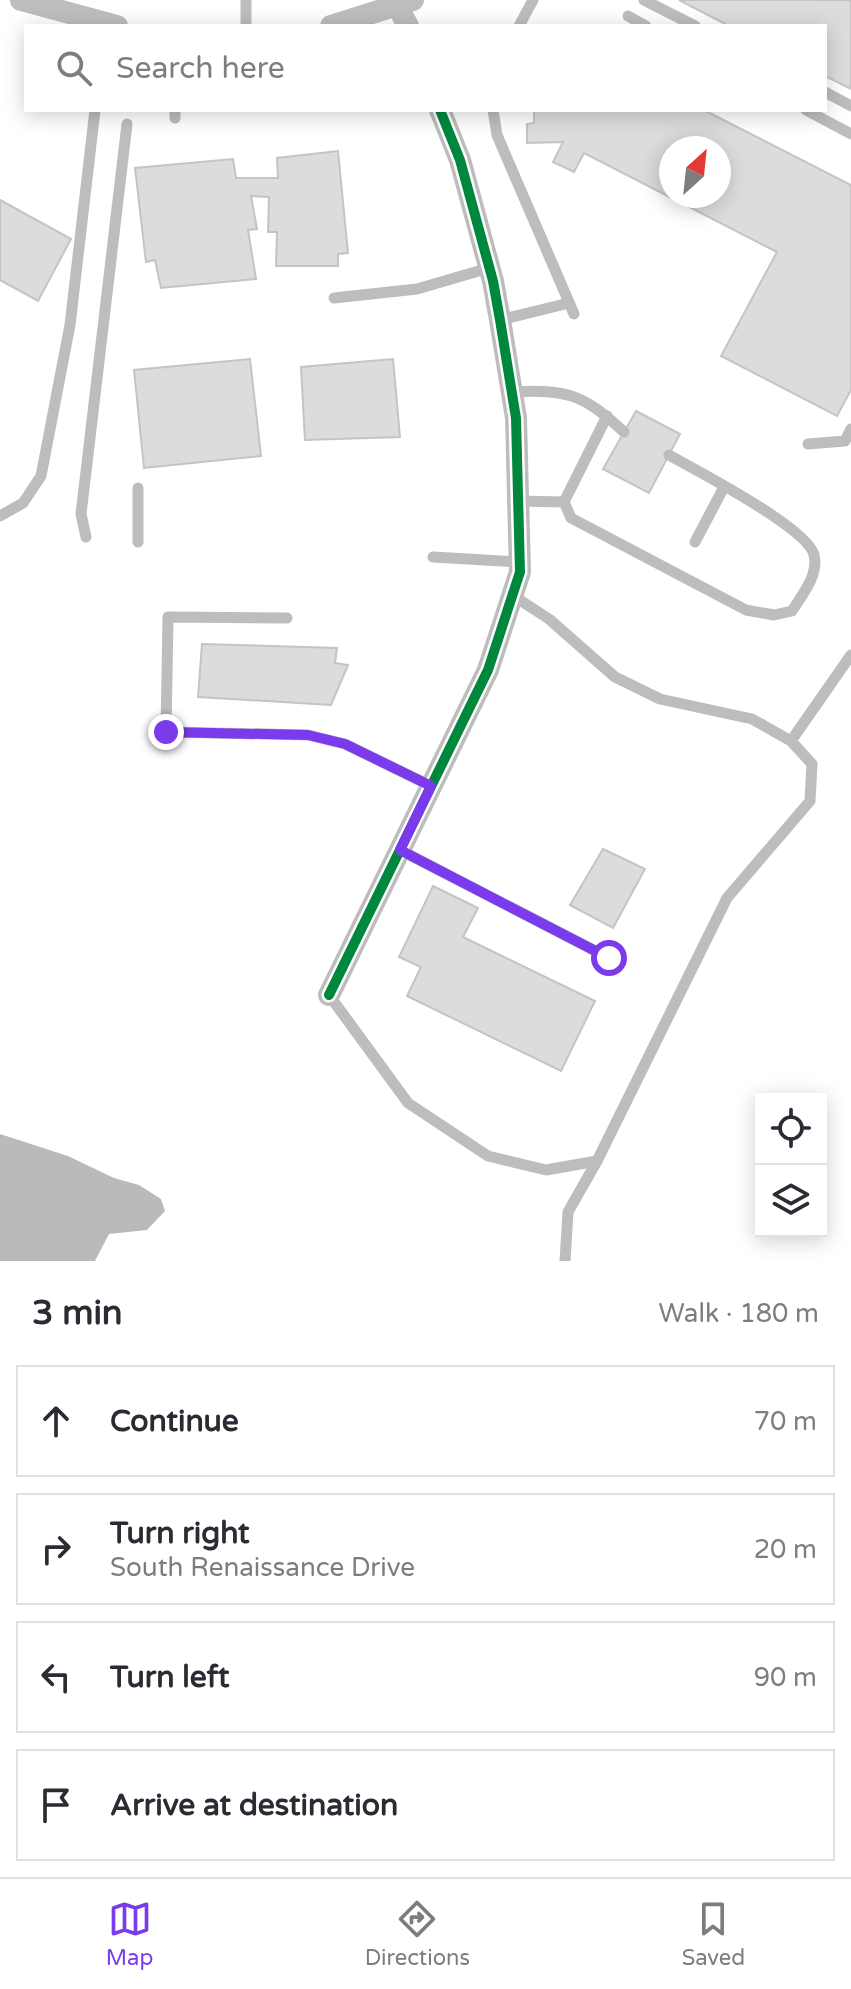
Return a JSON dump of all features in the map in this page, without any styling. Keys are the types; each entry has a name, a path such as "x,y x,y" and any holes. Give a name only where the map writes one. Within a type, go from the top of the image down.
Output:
{"street":[{"path":"21,0 105,24"},
{"path":"341,24 406,11"},
{"path":"329,995 488,670 520,562 516,418 500,320 460,160 441,112"}],"lane":[{"path":"246,0 246,24"},
{"path":"520,24 533,0"},
{"path":"644,0 691,24"},
{"path":"628,16 642,24"},
{"path":"827,93 851,106"},
{"path":"0,516 23,503 41,476 70,325 95,112"},
{"path":"493,112 497,135 571,309 500,320"},
{"path":"810,112 851,134"},
{"path":"86,537 81,514 127,124"},
{"path":"334,298 417,289 489,268"},
{"path":"512,392 555,390 594,404 624,432"},
{"path":"564,502 607,416"},
{"path":"808,444 845,441 851,429"},
{"path":"564,502 571,518 746,610 774,615 792,611 814,575 814,554 798,532 669,455"},
{"path":"695,542 724,487"},
{"path":"138,488 138,542"},
{"path":"518,501 564,502"},
{"path":"433,557 520,562"},
{"path":"512,595 549,619 615,677 660,699 752,719 791,741 812,764 810,801 727,898 597,1161 568,1212 565,1261"},
{"path":"287,618 168,617 166,732 308,735 345,744 431,786"},
{"path":"791,741 851,655"},
{"path":"400,850 609,958"},
{"path":"329,995 408,1103 488,1156 546,1170 597,1161"}],"shaded area":[{"path":"0,1134 68,1156 114,1178 139,1185 161,1199 165,1211 147,1230 109,1234 95,1261 0,1261"}],"building":[{"path":"679,0 851,0 851,89 827,77 827,24 725,24"},
{"path":"534,112 708,112 851,185 851,390 837,416 721,356 777,252 691,208 731,208 731,136 659,136 659,191 584,153 574,172 553,162 563,142 527,143 527,124 534,123"},
{"path":"338,151 348,253 338,254 338,266 276,266 277,232 268,232 269,197 251,196 257,229 248,230 256,279 161,288 155,260 146,262 135,168 233,159 236,178 278,178 277,158"},
{"path":"0,200 71,239 38,301 0,280"},
{"path":"250,359 261,456 144,468 134,370"},
{"path":"393,359 400,437 305,440 301,367"},
{"path":"636,411 680,434 649,493 603,469"},
{"path":"202,644 337,648 335,663 348,665 331,705 198,697"},
{"path":"603,849 645,869 613,928 570,905"},
{"path":"433,886 478,908 463,937 595,1001 561,1071 407,996 421,967 399,957"}],"cycle path":[{"path":"329,995 488,670 520,572 516,418 500,320 493,281 460,160 441,112"}],"route":[{"path":"166,732 308,735 345,744 398,769 431,786 400,850 609,958"}]}
